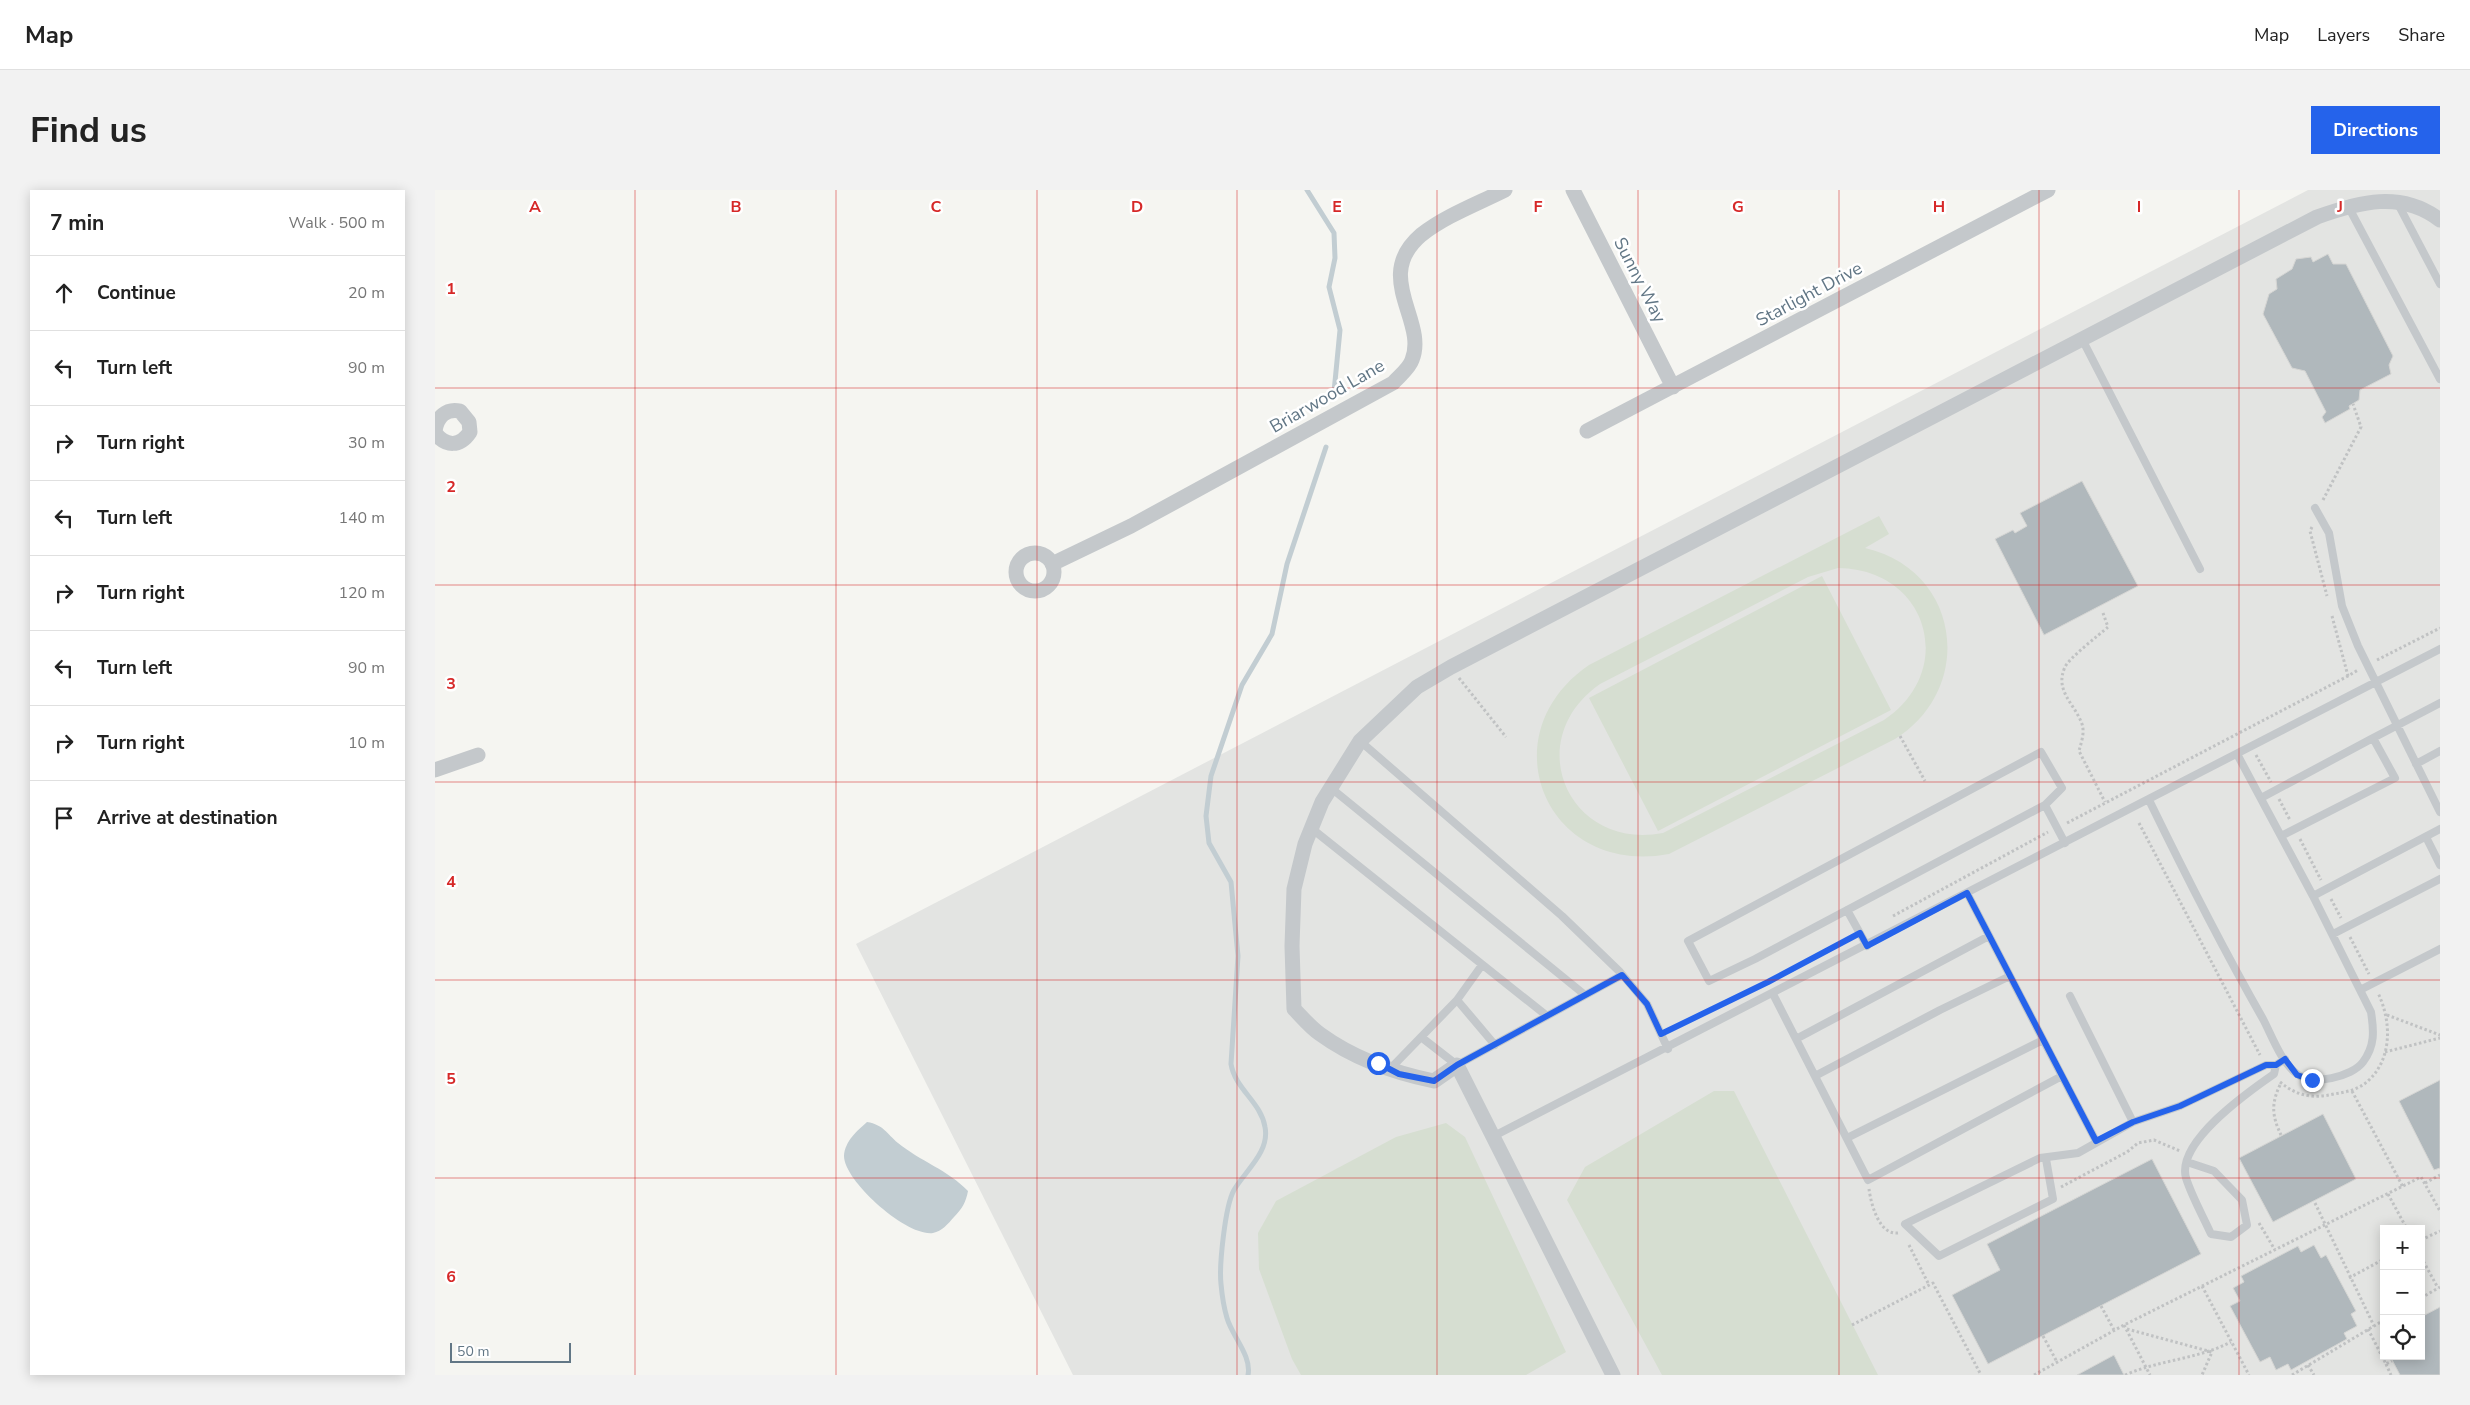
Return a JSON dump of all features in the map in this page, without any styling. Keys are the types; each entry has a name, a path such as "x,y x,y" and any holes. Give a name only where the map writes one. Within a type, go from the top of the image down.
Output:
{"street":[{"name":"Briarwood Lane","path":"1052,564 1131,526 1393,383 1413,360 1415,340 1399,282 1405,254 1420,236 1435,225 1505,190"},
{"name":"Sunny Way","path":"1573,190 1673,387"},
{"name":"Starlight Drive","path":"1587,431 2048,190"},
{"path":"1613,1375 1457,1065 1434,1081 1399,1074 1338,1046 1317,1032 1294,1009 1292,946 1294,888 1311,828 1331,788 1360,741 1417,687 1451,667 2317,218 2348,206 2369,201 2397,202 2417,206 2440,220"},
{"path":"435,770 478,754"}],"lane":[{"path":"2397,202 2440,284"},
{"path":"2348,206 2440,379"},
{"path":"2082,339 2200,569"},
{"path":"2316,510 2329,533 2342,606 2375,682 2440,812"},
{"path":"1492,1137 1867,946 2440,649"},
{"path":"2261,798 2440,703"},
{"path":"2281,836 2395,778 2373,738"},
{"path":"1360,741 1561,916 1622,975 1647,1004 1668,1048"},
{"path":"2416,764 2440,751"},
{"path":"2041,752 2062,788 2045,805 1755,959 1709,981 1688,941 2041,752"},
{"path":"2149,800 2241,981 2285,1059 2297,1075 2312,1080 2338,1078 2362,1064 2373,1043 2375,1033 2371,1012 2333,934 2237,754"},
{"path":"1331,788 1585,995"},
{"path":"2045,805 2065,843"},
{"path":"1311,828 1547,1016"},
{"path":"2313,896 2440,829"},
{"path":"2425,836 2440,865"},
{"path":"2333,934 2440,878"},
{"path":"1967,893 2096,1141"},
{"path":"1847,910 1867,946"},
{"path":"1796,1039 1989,936"},
{"path":"2360,990 2440,949"},
{"path":"1390,1069 1457,1000 1482,965"},
{"path":"1421,1037 1457,1065 1622,975"},
{"path":"1815,1076 1940,1010 2010,976"},
{"path":"1773,994 1868,1180 2062,1076"},
{"path":"2070,996 2133,1122"},
{"path":"1457,1000 1495,1045"},
{"path":"1847,1138 2043,1040"},
{"path":"2046,1159 2053,1199 1939,1256 1905,1224 2040,1158 2046,1159 2078,1153 2096,1141 2133,1122 2180,1106 2266,1065 2276,1065 2285,1059"},
{"path":"2188,1158 2214,1171 2242,1200 2247,1225 2231,1237 2211,1234 2185,1176 2188,1158 2212,1122 2274,1074 2276,1065"}],"path":[{"path":"2316,510 2361,427 2353,404"},
{"path":"2103,612 2108,627 2065,665 2062,678 2065,698 2082,724 2083,738 2079,751 2105,802"},
{"path":"1451,667 1506,737"},
{"path":"1886,919 2105,802 2348,676"},
{"path":"1900,736 1925,781"},
{"path":"2387,1015 2440,1037"},
{"path":"1661,1034 1697,1017"},
{"path":"2385,1052 2440,1037"},
{"path":"2281,1082 2272,1104 2274,1120 2281,1134"},
{"path":"2352,1090 2403,1187"},
{"path":"2052,1192 2127,1152 2138,1143 2155,1140 2188,1158"},
{"path":"2425,1183 2440,1175"},
{"path":"2034,1375 2114,1330 2421,1177 2440,1211"},
{"path":"2388,1194 2405,1225"},
{"path":"2315,1203 2349,1278 2374,1326"},
{"path":"2257,1220 2275,1250"},
{"path":"2425,1238 2440,1231"},
{"path":"2349,1278 2380,1262"},
{"path":"2425,1264 2439,1288 2425,1296"},
{"path":"1852,1325 1933,1283 1981,1375"},
{"path":"2202,1286 2249,1375"},
{"path":"2101,1306 2114,1330"},
{"path":"2292,1375 2380,1322"},
{"path":"2124,1325 2150,1375"},
{"path":"2368,1329 2391,1375"},
{"path":"2127,1330 2213,1352"},
{"path":"2043,1336 2057,1362"},
{"path":"2125,1375 2145,1366 2213,1352 2231,1342"},
{"path":"2202,1375 2213,1352"},
{"path":"2386,1364 2392,1361"},
{"path":"2309,1365 2314,1375"}],"shaded area":[{"path":"2308,190 2440,190 2440,1375 1073,1375 856,944"},
{"path":"1879,516 1889,534 1865,548 1897,560 1922,580 1938,605 1946,633 1946,662 1938,691 1921,717 1895,739 1669,854 1626,855 1590,844 1563,823 1545,794 1537,762 1541,727 1558,694 1589,665","holes":["1838,568 1869,573 1894,585 1912,603 1923,626 1926,650 1921,675 1907,699 1884,720 1663,833 1630,834 1602,825 1580,809 1566,786 1560,760 1563,733 1576,707 1600,684 1808,577"]},
{"path":"1822,576 1891,710 1658,831 1589,698"},
{"path":"1714,1091 1734,1091 1878,1375 1662,1375 1567,1200 1585,1167"},
{"path":"867,1122 881,1127 898,1143 952,1177 968,1191 961,1208 942,1229 933,1233 922,1232 908,1226 893,1217 879,1205 854,1179 847,1167 844,1156 845,1151 852,1137"},
{"path":"1446,1123 1465,1137 1566,1352 1526,1375 1301,1375 1292,1359 1259,1269 1258,1233 1276,1201 1396,1137"}],"building":[{"path":"2328,254 2333,264 2346,264 2393,356 2389,365 2391,374 2360,390 2359,400 2349,406 2350,409 2325,423 2322,417 2326,412 2305,371 2292,368 2263,314 2269,294 2277,289 2276,279 2292,269 2296,259 2311,257 2313,262"},
{"path":"2082,481 2138,586 2044,635 1995,539 2013,530 2015,533 2027,526 2020,513"},
{"path":"2440,1080 2440,1168 2434,1170 2399,1101"},
{"path":"2323,1114 2356,1179 2273,1222 2239,1158"},
{"path":"2152,1159 2201,1254 1988,1364 1952,1295 2000,1270 1987,1244"},
{"path":"2314,1245 2321,1258 2326,1255 2356,1311 2351,1314 2357,1326 2344,1333 2347,1339 2291,1370 2288,1364 2276,1370 2270,1357 2260,1362 2230,1306 2240,1301 2233,1288 2244,1282 2241,1276 2298,1246 2301,1252"},
{"path":"2440,1307 2440,1375 2400,1375 2392,1360 2425,1360 2425,1315"},
{"path":"2114,1355 2124,1375 2077,1375"}],"waterway":[{"path":"1307,190 1334,233 1335,258 1329,287 1340,330 1334,392"},
{"path":"1248,1375 1247,1361 1230,1325 1223,1301 1221,1284 1223,1236 1234,1190 1260,1153 1266,1136 1263,1118 1237,1081 1231,1064 1238,956 1231,882 1209,843 1206,816 1211,776 1242,685 1272,634 1287,564 1326,447"}],"route":[{"path":"1378,1063 1399,1074 1434,1081 1457,1065 1622,975 1647,1004 1661,1034 1768,982 1860,933 1867,946 1967,893 2096,1141 2133,1122 2180,1106 2266,1065 2276,1065 2285,1059 2297,1075 2312,1080"}]}
